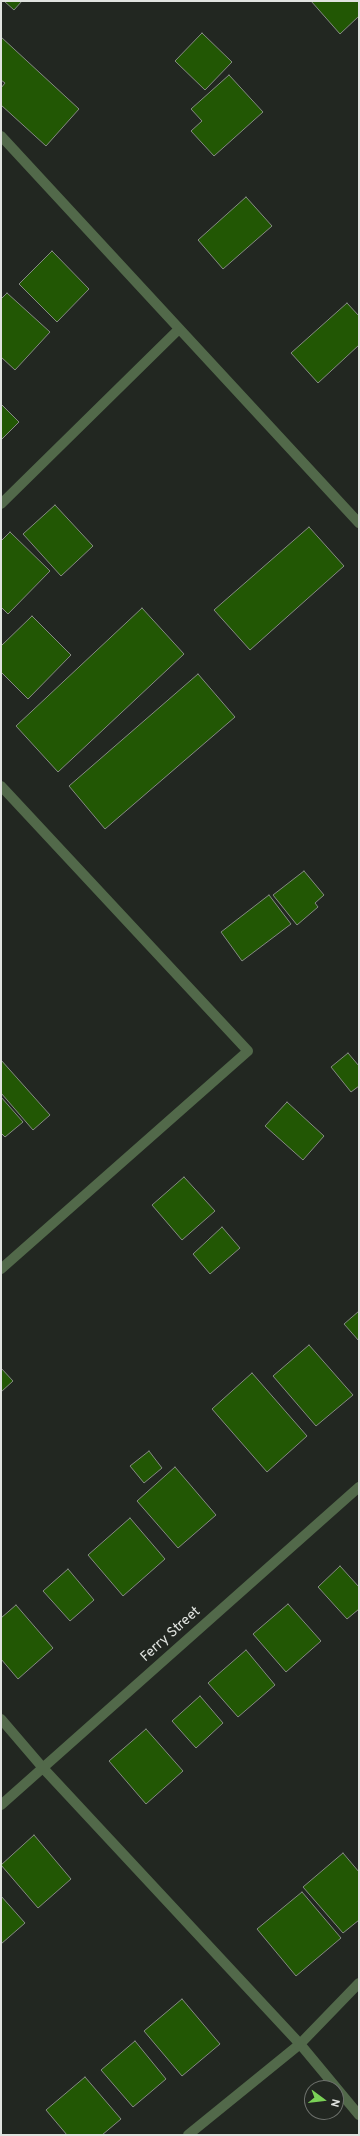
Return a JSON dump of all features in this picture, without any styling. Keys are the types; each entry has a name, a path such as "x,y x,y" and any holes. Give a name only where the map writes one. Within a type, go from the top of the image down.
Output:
{"street":[{"path":"1,136 359,523"},
{"path":"1,504 179,329"},
{"path":"1,786 248,1051 1,1269"},
{"name":"Ferry Street","path":"1,1805 359,1487"},
{"path":"1,1719 43,1768 300,2044 359,2115"},
{"path":"188,2135 300,2044 359,1983"}],"building":[{"path":"4,1 22,1 14,10"},
{"path":"311,1 359,1 359,16 340,34"},
{"path":"202,33 232,62 205,90 175,61"},
{"path":"1,37 79,109 46,146 1,105 1,88 5,83 1,80"},
{"path":"229,75 263,112 214,156 191,131 202,121 191,109"},
{"path":"246,197 272,226 223,269 198,240"},
{"path":"52,251 89,289 57,322 19,284"},
{"path":"7,293 50,332 15,370 1,357 1,299"},
{"path":"347,303 359,316 359,345 318,383 291,353"},
{"path":"1,404 19,422 1,440"},
{"path":"55,505 93,546 61,576 23,534"},
{"path":"309,527 344,566 250,650 214,610"},
{"path":"10,532 50,571 8,614 1,607 1,541"},
{"path":"142,608 184,654 58,772 16,726"},
{"path":"32,616 71,655 28,699 1,672 1,646"},
{"path":"198,674 235,717 105,829 69,786"},
{"path":"304,871 324,895 315,903 318,907 297,925 273,895"},
{"path":"269,895 291,924 242,961 221,932"},
{"path":"348,1053 359,1066 359,1086 351,1092 331,1067"},
{"path":"1,1060 50,1115 33,1130 1,1093"},
{"path":"1,1097 23,1122 5,1137 1,1133"},
{"path":"287,1102 324,1136 303,1160 265,1126"},
{"path":"184,1177 215,1211 182,1240 152,1205"},
{"path":"222,1227 240,1248 210,1274 193,1254"},
{"path":"359,1311 359,1341 344,1324"},
{"path":"309,1345 353,1395 316,1426 273,1376"},
{"path":"1,1368 13,1381 1,1392"},
{"path":"252,1373 307,1436 267,1472 212,1409"},
{"path":"149,1451 162,1468 144,1483 130,1466"},
{"path":"175,1467 216,1515 178,1548 137,1501"},
{"path":"130,1518 165,1559 123,1596 88,1555"},
{"path":"340,1566 359,1587 359,1609 347,1619 318,1587"},
{"path":"68,1569 94,1600 70,1621 43,1591"},
{"path":"288,1604 321,1641 286,1672 253,1634"},
{"path":"16,1605 53,1648 18,1679 1,1659 1,1618"},
{"path":"246,1650 275,1685 238,1717 208,1683"},
{"path":"200,1696 223,1723 196,1748 172,1721"},
{"path":"146,1729 183,1771 146,1804 109,1761"},
{"path":"34,1835 71,1879 38,1908 1,1865"},
{"path":"343,1853 359,1872 359,1920 343,1933 303,1887"},
{"path":"302,1892 341,1938 296,1976 257,1929"},
{"path":"1,1896 25,1923 1,1944"},
{"path":"182,1999 220,2044 182,2076 144,2031"},
{"path":"135,2041 166,2079 133,2107 101,2070"},
{"path":"85,2077 121,2119 102,2135 67,2135 46,2110"}]}
